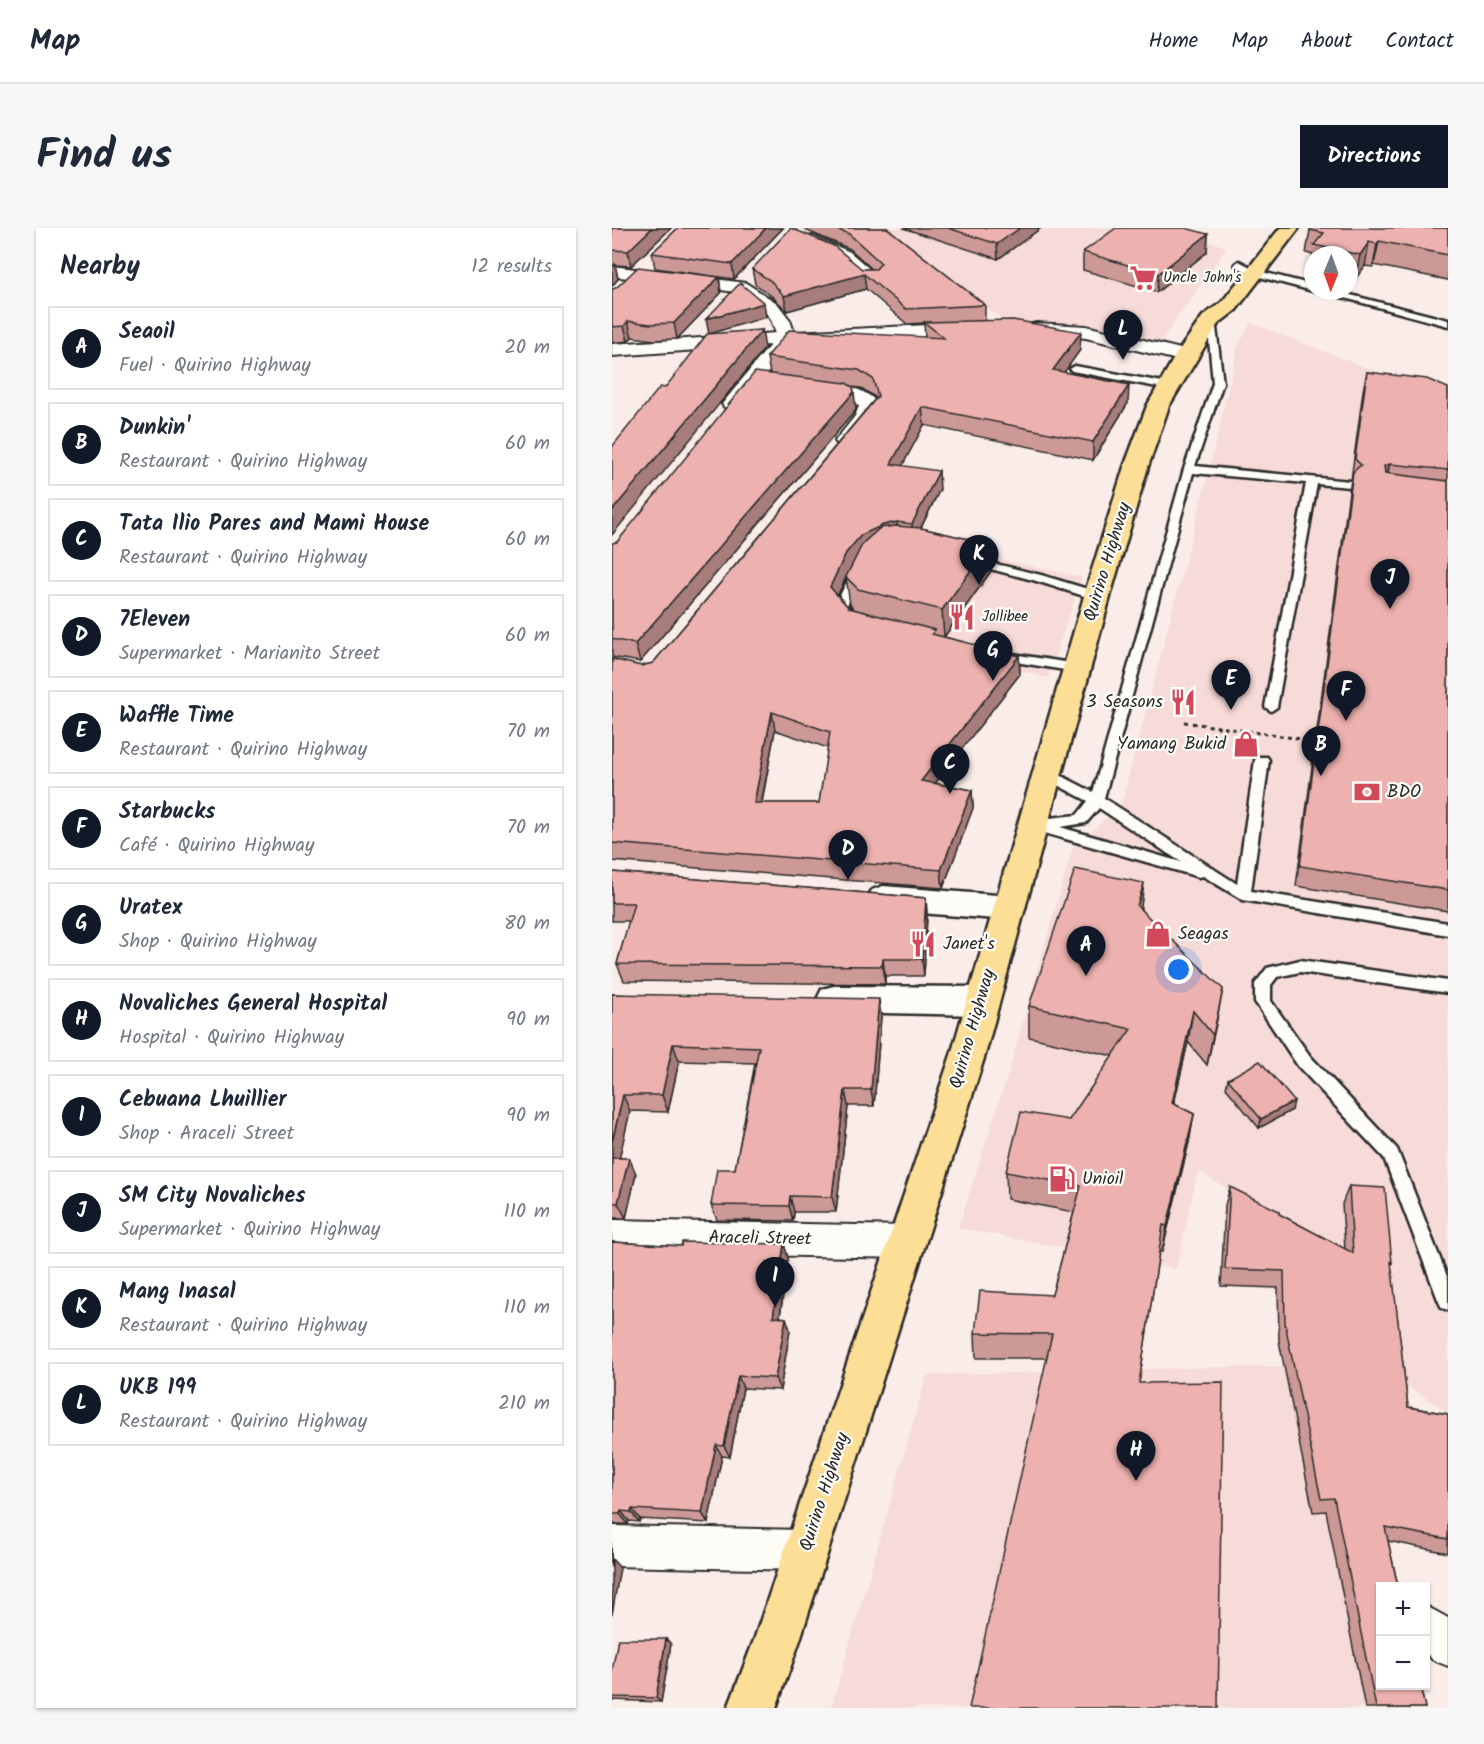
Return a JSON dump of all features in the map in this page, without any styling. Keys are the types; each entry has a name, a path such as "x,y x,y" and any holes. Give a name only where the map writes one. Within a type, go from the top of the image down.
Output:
{"main road":[{"name":"Quirino Highway","path":"753,1708 968,1055 1031,825 1136,467 1158,406 1168,386 1210,320 1229,306 1268,228"},
{"name":"Quirino Highway","path":"1247,269 1290,228"}],"street":[{"path":"801,237 832,247 855,262 871,278"},
{"path":"620,290 652,258"},
{"path":"612,271 740,287 759,295 780,317 785,326 786,338 722,417"},
{"path":"724,304 754,272"},
{"path":"612,350 683,347 786,338 982,329"},
{"path":"1017,329 1086,332 1186,356"},
{"path":"683,347 699,330"},
{"path":"751,380 774,383"},
{"path":"796,386 853,394 865,400 868,405 865,417 828,461"},
{"path":"857,896 1009,908"},
{"path":"803,999 982,1001"},
{"name":"Araceli Street","path":"612,1236 907,1242"},
{"path":"612,1546 806,1550"},
{"path":"1430,1631 1448,1645"}],"lane":[{"path":"1247,269 1304,285"},
{"path":"1358,300 1448,323"},
{"path":"1031,825 1081,820 1097,800 1189,469 1218,383 1210,320"},
{"path":"1075,369 1168,386"},
{"path":"1189,469 1350,484"},
{"path":"1271,706 1312,481"},
{"path":"958,558 1037,577 1097,596"},
{"path":"863,563 850,584 841,606 856,621 866,624"},
{"path":"989,653 1077,668"},
{"path":"1243,895 1262,760"},
{"path":"1047,774 1097,800 1243,895 1448,929"},
{"path":"1031,825 1074,835 1216,877"},
{"path":"1448,987 1300,966 1272,972 1263,984 1263,1002 1304,1061 1391,1154 1448,1302"}],"path":[{"path":"1184,722 1315,741"}],"shaded area":[{"path":"879,228 1166,228 1227,247 1159,344 1082,325 1008,323 975,301"},
{"path":"1251,323 1378,372 1448,404 1448,1412 1400,1381 1388,1288 1198,1171 1176,1269 958,1228 1009,1071 1072,849 1121,805 1209,471 1238,346"},
{"path":"875,532 1082,577 1048,678 810,616"},
{"path":"1351,1364 1379,1582 1376,1582 1376,1690 1388,1690 1422,1708 831,1708 927,1375"}],"building":[{"path":"612,228 652,228 628,251 612,250"},
{"path":"678,228 766,228 732,264 652,253"},
{"path":"791,228 834,246 862,269 876,269 881,263 849,234 834,228 887,228 985,305 906,309 864,274 784,296 771,281 752,269"},
{"path":"948,228 1020,228 997,244"},
{"path":"1116,228 1185,228 1208,234 1158,274 1083,252"},
{"path":"1312,228 1448,228 1448,255 1379,241 1377,244 1369,242 1360,255 1358,255 1358,246 1314,245 1324,233 1310,230"},
{"path":"638,267 719,277 674,323 650,324 628,321 624,326 612,327 612,289 616,288"},
{"path":"740,283 764,303 706,319"},
{"path":"1013,320 1081,332 1053,370 1129,385 1093,442 922,407 891,464 939,471 912,524 897,522 883,525 861,535 846,553 830,587 849,608 935,630 932,634 1019,656 921,781 972,790 941,870 612,843 612,659 641,666 653,663 878,396 873,379 859,370 767,357 789,330 944,338 924,322","holes":["772,712 830,732 819,803 754,803"]},
{"path":"762,330 612,511 612,447 660,387 665,388 707,334"},
{"path":"755,372 846,383 853,387 854,392 635,644 612,639 612,543 617,542"},
{"path":"1367,372 1427,379 1448,388 1448,470 1390,464 1384,466 1385,473 1448,481 1448,890 1300,866 1353,472 1361,465 1355,459"},
{"path":"896,526 921,528 990,544 942,610 858,589 846,577 863,543 880,528"},
{"path":"1075,869 1144,883 1137,906 1223,989 1213,1035 1193,1011 1172,1103 1194,1114 1167,1226 1163,1225 1139,1383 1223,1382 1218,1708 969,1708 1052,1334 975,1333 980,1291 1052,1295 1081,1186 1006,1172 1021,1112 1069,1120 1131,1029 1029,1006"},
{"path":"612,872 926,898 922,959 883,959 882,966 617,964 634,903 612,903"},
{"path":"612,994 879,999 871,1090 845,1090 832,1197 790,1196 789,1206 711,1205 717,1169 735,1169 759,1047 673,1044 662,1095 623,1095 612,1142"},
{"path":"1260,1061 1294,1101 1261,1119 1228,1079"},
{"path":"612,1158 629,1158 618,1203 612,1203"},
{"path":"1349,1186 1385,1188 1408,1407 1448,1414 1448,1539 1385,1527 1397,1582 1376,1582 1376,1690 1421,1690 1425,1708 1376,1708 1334,1498 1321,1499 1285,1324 1284,1271 1225,1269 1230,1187 1279,1211 1279,1214 1353,1253"},
{"path":"612,1242 681,1246 682,1242 784,1244 773,1317 786,1318 775,1378 738,1376 724,1446 716,1445 702,1513 632,1509 631,1512 621,1511 620,1514 612,1514"},
{"path":"618,1639 666,1639 656,1698 612,1697 612,1671"}],"place":[{"name":"Uncle John's","path":"1143,278"},
{"name":"UKB 199","path":"1123,360"},
{"name":"Mang Inasal","path":"979,585"},
{"name":"SM City Novaliches","path":"1390,609"},
{"name":"Jollibee","path":"962,617"},
{"name":"Uratex","path":"993,681"},
{"name":"3 Seasons","path":"1183,702"},
{"name":"Waffle Time","path":"1231,710"},
{"name":"Starbucks","path":"1346,721"},
{"name":"Yamang Bukid","path":"1246,744"},
{"name":"Dunkin'","path":"1321,776"},
{"name":"BDO","path":"1367,792"},
{"name":"Tata Ilio Pares and Mami House","path":"950,794"},
{"name":"7Eleven","path":"848,880"},
{"name":"Seagas","path":"1158,934"},
{"name":"Janet's","path":"923,944"},
{"name":"Seaoil","path":"1086,976"},
{"name":"Unioil","path":"1062,1179"},
{"name":"Cebuana Lhuillier","path":"775,1307"},
{"name":"Novaliches General Hospital","path":"1136,1481"}]}
